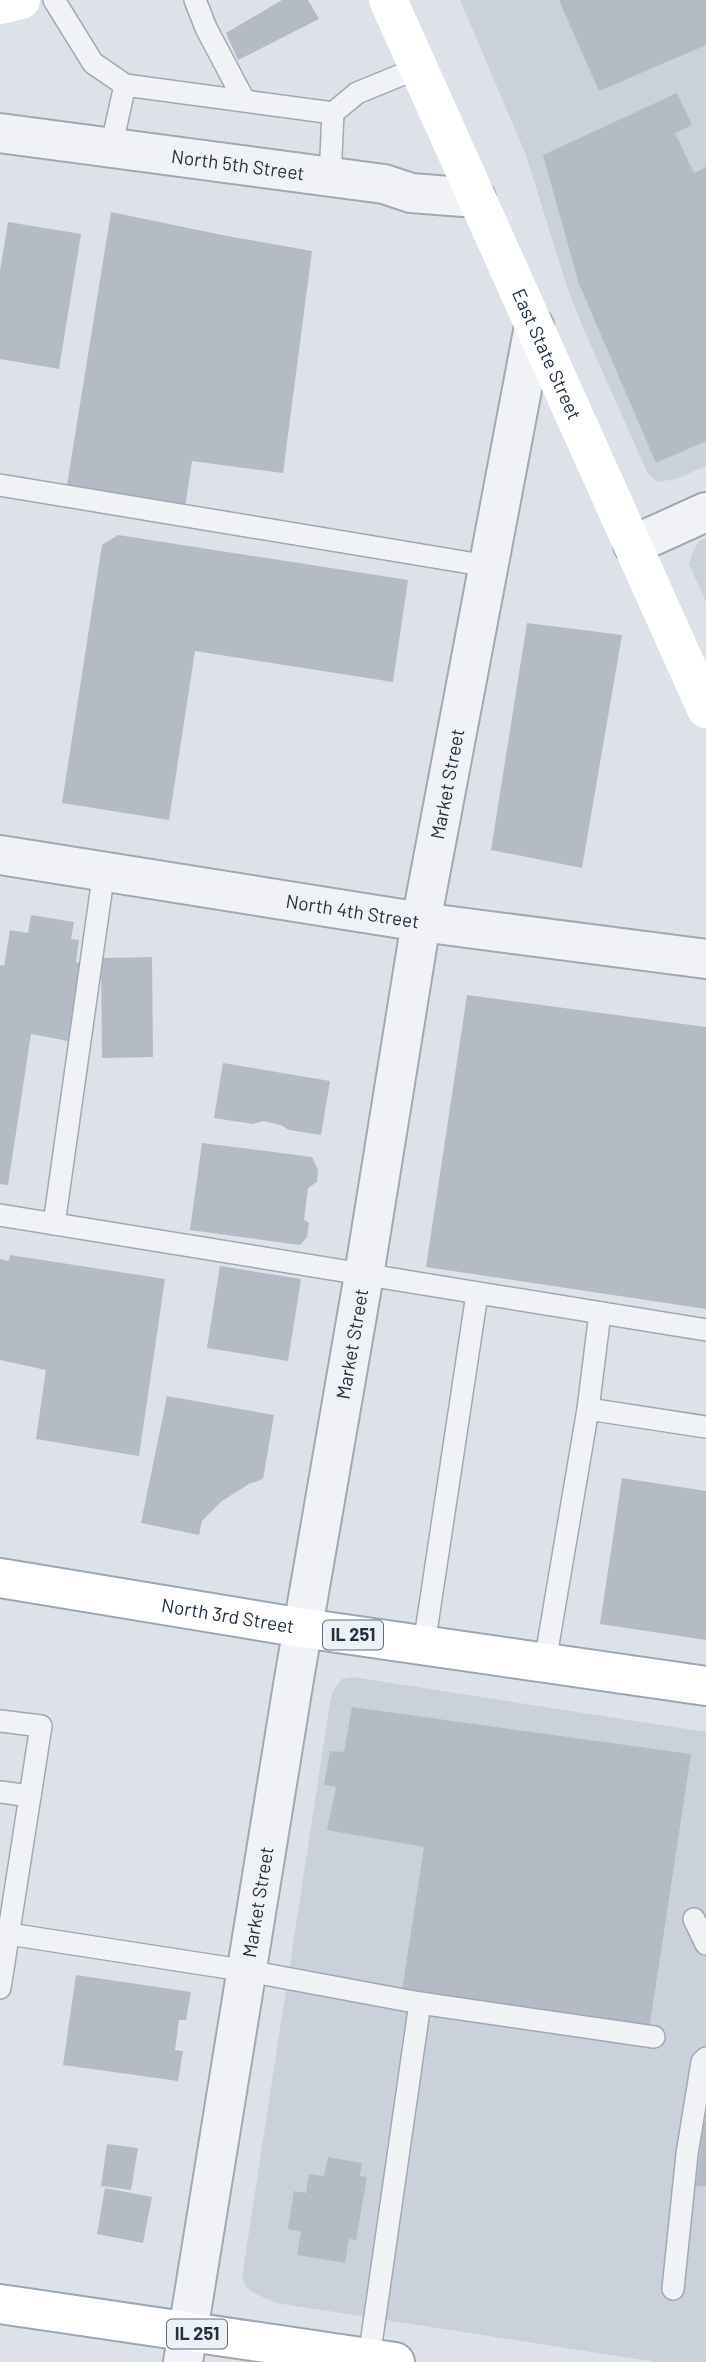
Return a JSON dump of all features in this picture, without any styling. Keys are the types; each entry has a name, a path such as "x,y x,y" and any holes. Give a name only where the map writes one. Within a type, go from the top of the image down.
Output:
{"main road":[{"path":"0,5 21,0"},
{"name":"East State Street","path":"388,0 706,709"},
{"name":"North 3rd Street","path":"0,1578 303,1628 706,1686"},
{"name":"IL 251","path":"0,2304 185,2347 382,2360"}],"street":[{"name":"North 5th Street","path":"0,133 384,184 411,193 476,198"},
{"name":"Market Street","path":"185,2347 421,922 534,326"},
{"path":"633,545 706,512"},
{"name":"North 4th Street","path":"0,855 421,922 706,958"}],"lane":[{"path":"54,0 93,63 125,85 333,113"},
{"path":"195,0 206,29 244,100"},
{"path":"330,178 333,113 357,93 418,68"},
{"path":"111,148 125,85"},
{"path":"0,485 488,566"},
{"path":"54,1224 104,871"},
{"path":"0,1215 706,1330"},
{"path":"424,1645 477,1294"},
{"path":"545,1662 589,1409 600,1313"},
{"path":"589,1409 706,1427"},
{"path":"0,1721 41,1726 0,1988"},
{"path":"0,1792 30,1796"},
{"path":"694,1919 706,1944"},
{"path":"9,1934 248,1970 420,2003 654,2037"},
{"path":"382,2360 420,2003"},
{"path":"673,2289 687,2154 702,2062 706,2058"}],"shaded area":[{"path":"460,0 706,0 706,466 676,479 657,482 648,474 584,330 567,287 526,155"},
{"path":"706,538 706,602 689,564 699,541"},
{"path":"353,1677 706,1732 706,2362 656,2362 276,2303 245,2286 242,2277 330,1703 333,1691 342,1679"}],"building":[{"path":"282,0 308,0 319,19 238,60 226,33"},
{"path":"559,0 706,0 706,45 599,91"},
{"path":"677,93 692,125 675,133 694,173 706,167 706,441 656,463 579,284 543,155"},
{"path":"111,212 312,251 283,473 192,461 185,508 67,485"},
{"path":"8,222 81,234 59,369 0,359 0,271"},
{"path":"118,535 408,580 393,682 195,651 169,820 62,803 102,545"},
{"path":"527,623 622,635 582,868 491,850"},
{"path":"31,915 74,922 71,939 79,940 76,962 81,964 68,1041 31,1034 8,1185 0,1184 0,965 4,966 10,930 28,933"},
{"path":"152,957 153,1057 102,1058 101,958"},
{"path":"467,995 706,1027 706,1309 426,1267"},
{"path":"223,1063 330,1081 321,1135 289,1130 281,1125 263,1121 253,1124 214,1118"},
{"path":"202,1143 312,1157 318,1170 317,1182 308,1188 304,1220 309,1223 307,1237 300,1245 190,1230"},
{"path":"10,1255 165,1279 139,1456 36,1439 46,1370 0,1360 0,1259 9,1261"},
{"path":"220,1266 301,1279 288,1361 207,1348"},
{"path":"167,1396 274,1415 263,1479 249,1484 222,1501 202,1521 199,1535 141,1523"},
{"path":"622,1478 706,1491 706,1640 600,1624"},
{"path":"352,1707 691,1754 649,2030 402,1991 424,1847 327,1830 336,1787 324,1785 330,1751 344,1752"},
{"path":"76,1975 191,1992 186,2020 179,2020 175,2050 183,2051 178,2081 63,2065"},
{"path":"704,2121 706,2186 696,2186"},
{"path":"107,2144 138,2148 131,2190 101,2186"},
{"path":"328,2157 362,2163 360,2176 367,2177 356,2240 349,2239 345,2263 297,2255 301,2232 288,2229 294,2191 306,2193 309,2174 324,2176"},
{"path":"105,2188 152,2197 143,2243 97,2234"}]}
